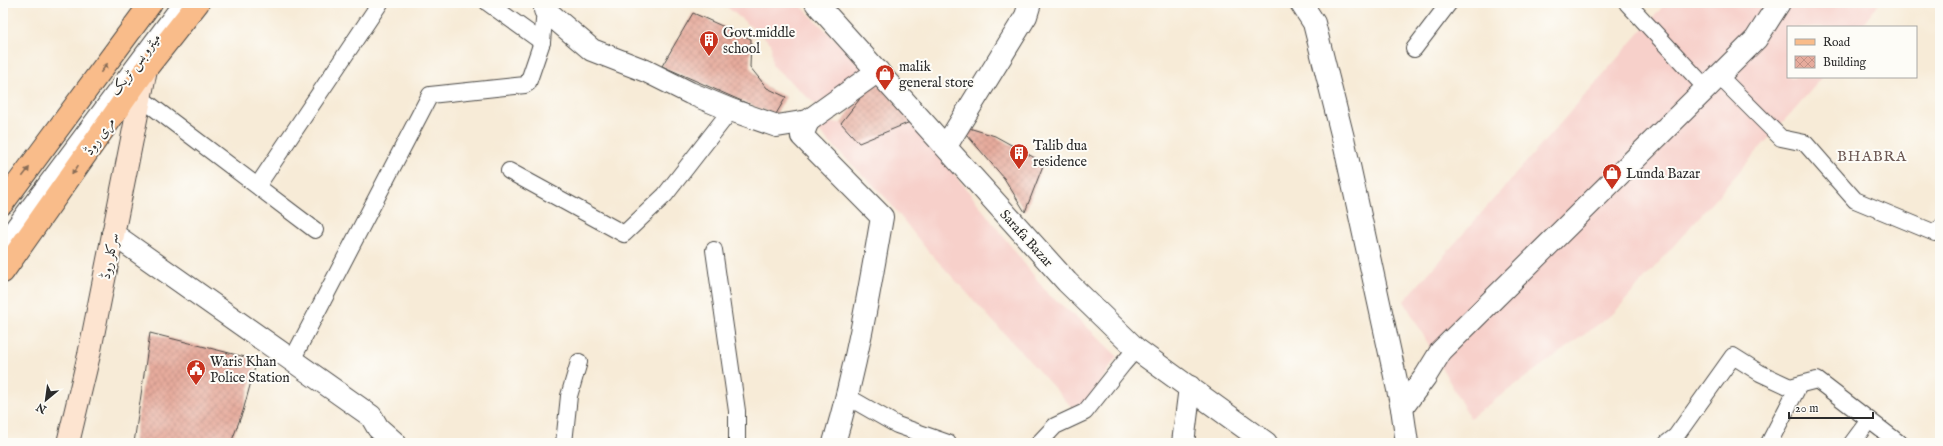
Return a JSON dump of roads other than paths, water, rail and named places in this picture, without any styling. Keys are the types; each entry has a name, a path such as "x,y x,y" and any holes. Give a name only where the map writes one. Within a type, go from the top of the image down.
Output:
{"main road":[{"path":"3,203 151,3"},
{"name":"مری روڈ","path":"3,272 146,69 198,3"}],"street":[{"name":"Sarafa Bazar","path":"816,3 1067,282 1136,349 1266,443"},
{"path":"946,146 1026,16 1030,3"},
{"path":"1301,3 1314,24 1344,138 1402,408 1407,443"},
{"path":"1402,408 1425,377 1441,351 1756,39 1779,3"},
{"path":"546,6 592,50 646,71 690,93 731,110 777,126 808,121 878,71"},
{"name":"سرکلر روڈ","path":"68,443 89,355 146,69"},
{"path":"808,121 802,136 882,217 848,397 834,443"},
{"path":"113,234 371,416 378,428 395,443"},
{"path":"1183,443 1190,388"}],"lane":[{"name":"میٹرو بس ٹریک","path":"3,241 181,3"},
{"path":"258,185 380,3"},
{"path":"488,3 542,42"},
{"path":"1414,49 1449,3"},
{"path":"1627,3 1713,82 1781,138 1805,143 1855,200 1935,233 1940,228"},
{"path":"292,360 430,95 525,85 531,78 542,42 546,6"},
{"path":"141,98 258,185 315,230"},
{"path":"509,171 624,234 665,196 731,110"},
{"path":"714,250 737,411 737,443"},
{"path":"1038,443 1055,426 1085,412 1136,349"},
{"path":"1667,443 1676,436 1733,356 1760,373 1790,387 1817,380 1899,443"},
{"path":"564,443 569,396 579,362"},
{"path":"1769,443 1799,385"},
{"path":"848,397 897,425 948,443"},
{"path":"1852,443 1869,420"}],"place":[{"name":"Govt.middle school","path":"709,57"},
{"name":"malik general store","path":"885,91"},
{"name":"Talib dua residence","path":"1019,170"},
{"name":"Lunda Bazar","path":"1612,190"},
{"name":"Waris Khan Police Station","path":"196,386"}],"district":[{"name":"BHABRA","path":"1872,156"}]}
